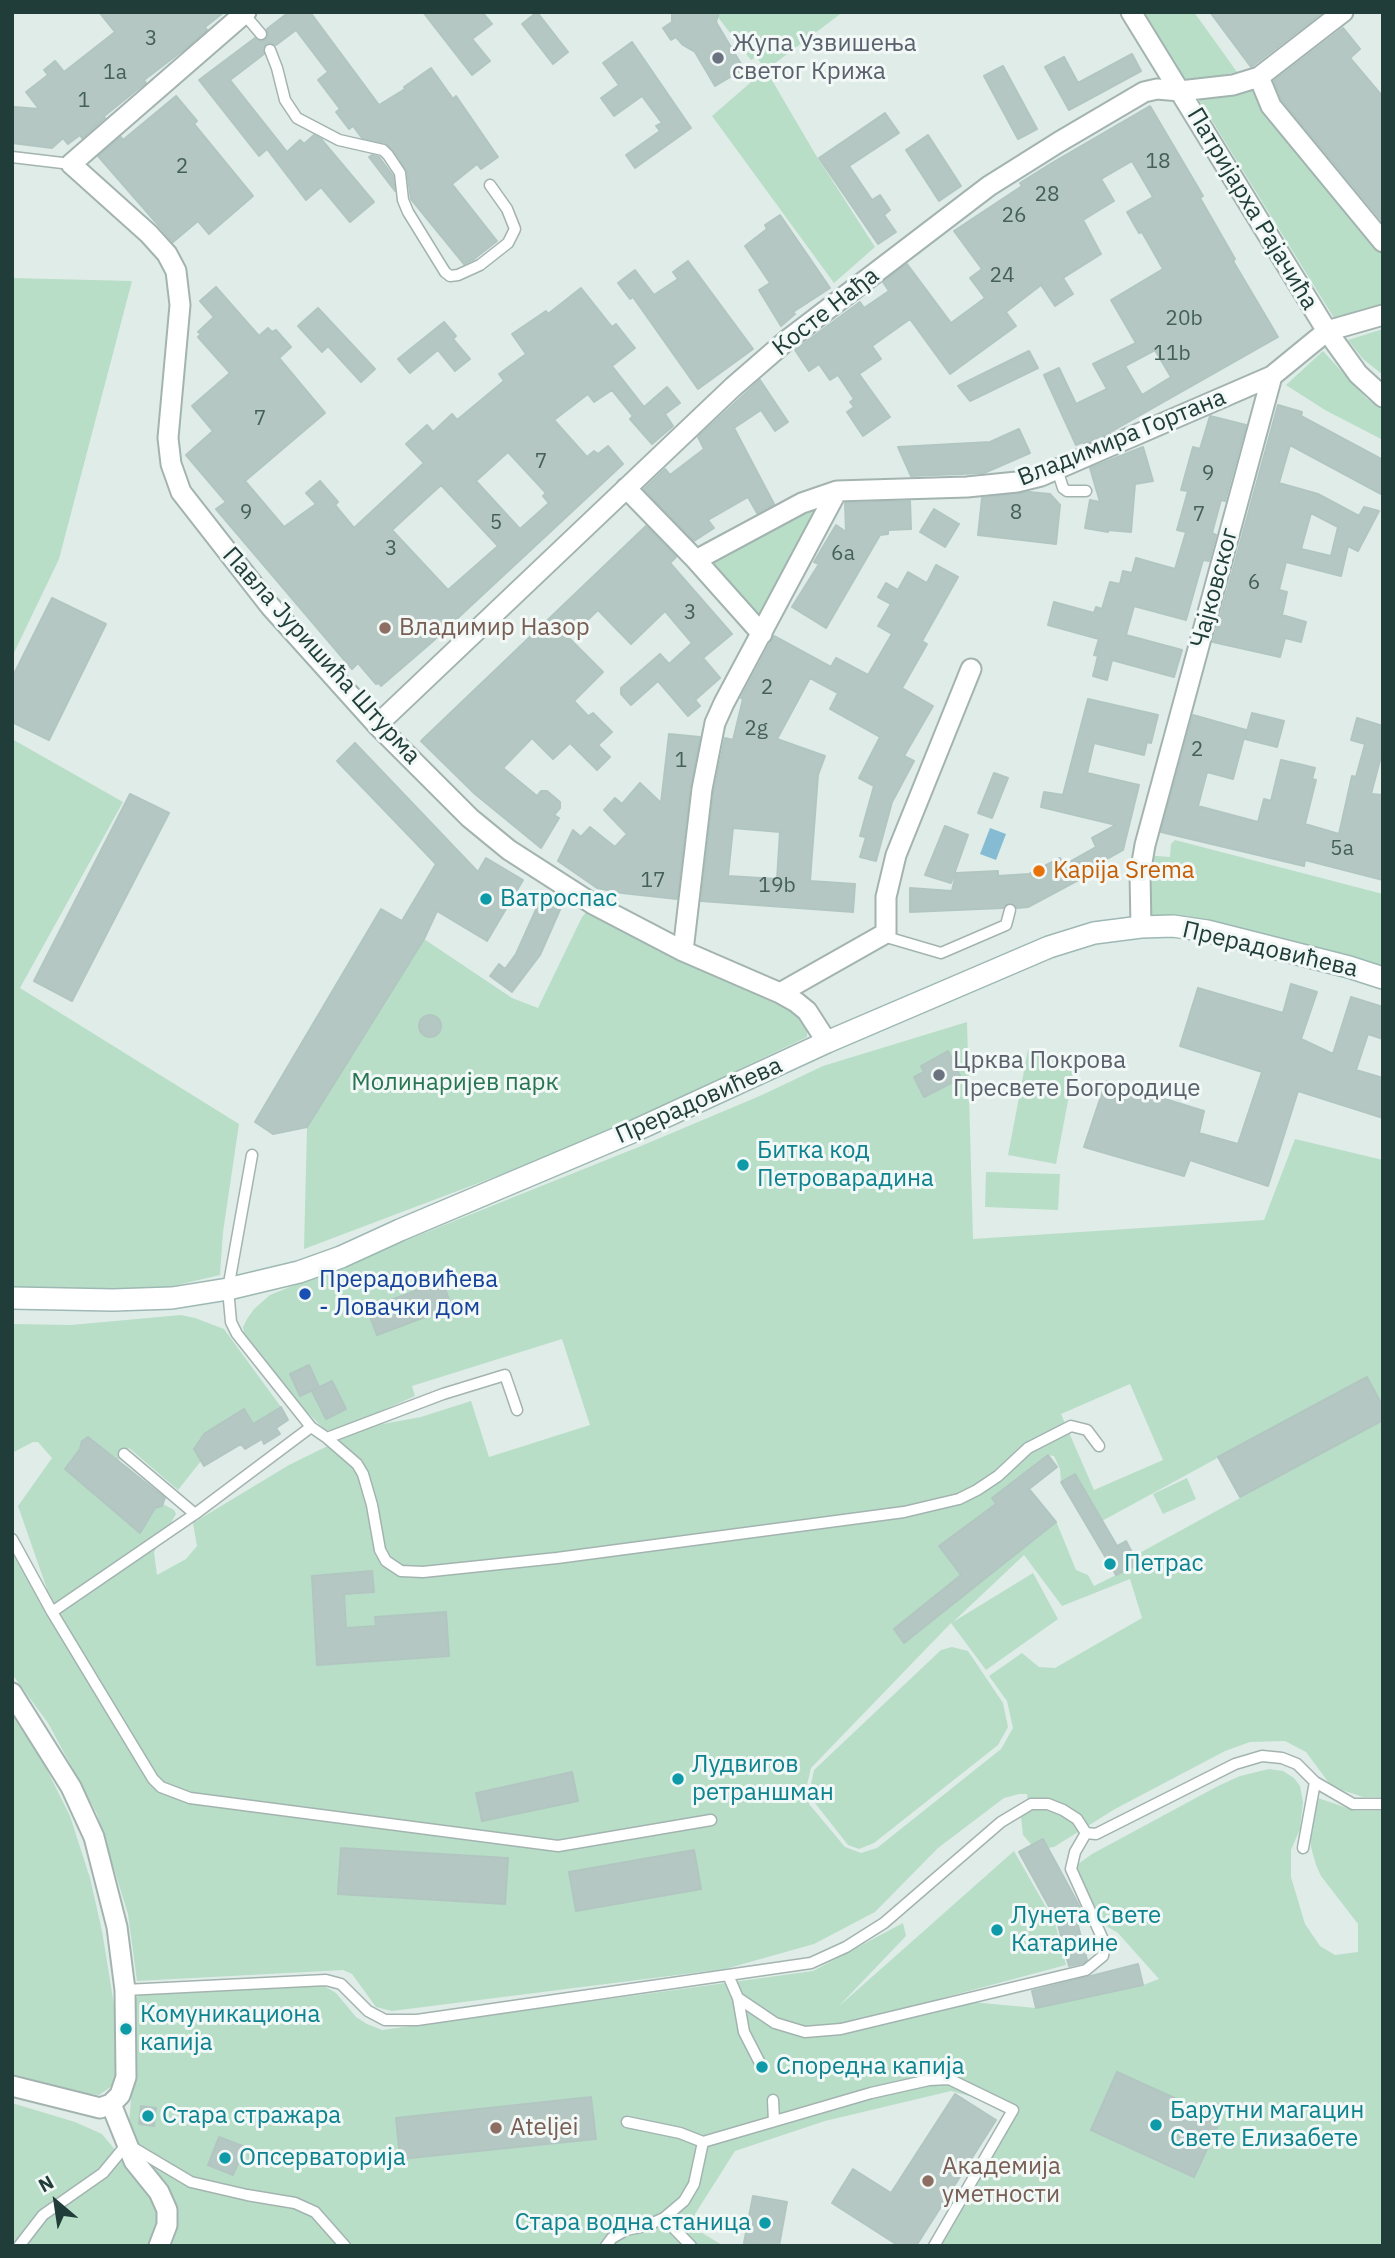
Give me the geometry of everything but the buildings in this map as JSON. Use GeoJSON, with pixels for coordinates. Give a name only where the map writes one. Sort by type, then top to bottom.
{"type":"FeatureCollection","features":[{"type":"Feature","properties":{"kind":"main road","name":"Прерадовићева"},"geometry":{"type":"LineString","coordinates":[[12,1298],[160,1298],[228,1289],[299,1272],[341,1257],[632,1132],[827,1042],[1049,947],[1094,933],[1173,926],[1207,930],[1383,978]]}},
{"type":"Feature","properties":{"kind":"street","name":"Патријарха Рајачића"},"geometry":{"type":"LineString","coordinates":[[1131,12],[1326,331],[1343,356],[1383,397]]}},
{"type":"Feature","properties":{"kind":"street","name":"Косте Нађа"},"geometry":{"type":"LineString","coordinates":[[377,725],[733,387],[786,341],[989,186],[1144,92],[1233,85],[1259,77],[1343,12]]}},
{"type":"Feature","properties":{"kind":"street"},"geometry":{"type":"LineString","coordinates":[[71,164],[245,13]]}},
{"type":"Feature","properties":{"kind":"street"},"geometry":{"type":"LineString","coordinates":[[1259,77],[1271,106],[1383,242]]}},
{"type":"Feature","properties":{"kind":"street","name":"Павла Јуришића Штурма"},"geometry":{"type":"LineString","coordinates":[[71,164],[149,234],[167,254],[176,271],[180,305],[168,438],[172,464],[181,492],[270,606],[377,725],[471,818],[509,850],[593,904],[683,951],[780,993],[807,1011],[827,1042]]}},
{"type":"Feature","properties":{"kind":"street"},"geometry":{"type":"LineString","coordinates":[[1272,376],[1326,331],[1383,315]]}},
{"type":"Feature","properties":{"kind":"street","name":"Владимира Гортана"},"geometry":{"type":"LineString","coordinates":[[696,560],[802,503],[837,491],[1017,482],[1057,469],[1272,376]]}},
{"type":"Feature","properties":{"kind":"street","name":"Чајковског"},"geometry":{"type":"LineString","coordinates":[[1141,927],[1140,874],[1145,845],[1272,376]]}},
{"type":"Feature","properties":{"kind":"street"},"geometry":{"type":"LineString","coordinates":[[626,488],[696,560],[762,634]]}},
{"type":"Feature","properties":{"kind":"street"},"geometry":{"type":"LineString","coordinates":[[683,951],[702,789],[715,723],[837,491]]}},
{"type":"Feature","properties":{"kind":"street"},"geometry":{"type":"LineString","coordinates":[[780,993],[883,936],[888,927],[886,897],[896,855],[971,669]]}},
{"type":"Feature","properties":{"kind":"street"},"geometry":{"type":"LineString","coordinates":[[12,1693],[71,1787],[94,1837],[117,1927],[125,1990],[126,2077],[120,2095],[111,2104],[100,2108],[12,2086]]}},
{"type":"Feature","properties":{"kind":"street"},"geometry":{"type":"LineString","coordinates":[[111,2104],[134,2161],[159,2192],[167,2210],[167,2225],[159,2246]]}},
{"type":"Feature","properties":{"kind":"lane"},"geometry":{"type":"LineString","coordinates":[[245,13],[261,34]]}},
{"type":"Feature","properties":{"kind":"lane"},"geometry":{"type":"LineString","coordinates":[[270,50],[285,100],[297,118],[339,140],[383,150],[388,155],[400,173],[403,200],[408,212],[450,276],[480,265],[508,243],[515,229],[508,209],[490,185]]}},
{"type":"Feature","properties":{"kind":"lane"},"geometry":{"type":"LineString","coordinates":[[12,157],[71,164]]}},
{"type":"Feature","properties":{"kind":"lane"},"geometry":{"type":"LineString","coordinates":[[1057,469],[1063,488],[1067,491],[1086,491]]}},
{"type":"Feature","properties":{"kind":"lane"},"geometry":{"type":"LineString","coordinates":[[883,936],[941,953],[1006,925],[1010,910]]}},
{"type":"Feature","properties":{"kind":"lane"},"geometry":{"type":"LineString","coordinates":[[252,1155],[228,1289],[231,1322],[237,1334],[311,1427],[358,1464],[372,1505],[380,1550],[386,1561],[401,1571],[423,1572],[556,1558],[904,1512],[959,1499],[977,1490],[998,1476],[1028,1448],[1071,1426],[1087,1430],[1098,1446]]}},
{"type":"Feature","properties":{"kind":"lane"},"geometry":{"type":"LineString","coordinates":[[327,1438],[443,1394],[505,1375],[517,1410]]}},
{"type":"Feature","properties":{"kind":"lane"},"geometry":{"type":"LineString","coordinates":[[52,1612],[195,1514],[311,1427]]}},
{"type":"Feature","properties":{"kind":"lane"},"geometry":{"type":"LineString","coordinates":[[124,1454],[195,1514]]}},
{"type":"Feature","properties":{"kind":"lane"},"geometry":{"type":"LineString","coordinates":[[12,1539],[52,1612],[153,1779],[161,1787],[190,1798],[558,1846],[711,1821]]}},
{"type":"Feature","properties":{"kind":"lane"},"geometry":{"type":"LineString","coordinates":[[1086,1833],[1096,1834],[1235,1764],[1262,1756],[1297,1763],[1315,1782],[1353,1804],[1383,1804]]}},
{"type":"Feature","properties":{"kind":"lane"},"geometry":{"type":"LineString","coordinates":[[1303,1848],[1315,1782]]}},
{"type":"Feature","properties":{"kind":"lane"},"geometry":{"type":"LineString","coordinates":[[125,1990],[326,1980],[341,1984],[368,2011],[385,2020],[417,2020],[811,1963],[846,1947],[884,1923],[1001,1822],[1031,1804],[1048,1804],[1063,1810],[1077,1819],[1086,1833]]}},
{"type":"Feature","properties":{"kind":"lane"},"geometry":{"type":"LineString","coordinates":[[738,1998],[775,2023],[805,2032],[829,2030],[1086,1970],[1103,1956],[1105,1944],[1071,1869],[1075,1852],[1086,1833]]}},
{"type":"Feature","properties":{"kind":"lane"},"geometry":{"type":"LineString","coordinates":[[728,1975],[738,1998],[744,2032],[762,2067]]}},
{"type":"Feature","properties":{"kind":"lane"},"geometry":{"type":"LineString","coordinates":[[627,2122],[680,2133],[704,2142],[871,2093],[929,2080],[949,2079],[1013,2110],[934,2246]]}},
{"type":"Feature","properties":{"kind":"lane"},"geometry":{"type":"LineString","coordinates":[[773,2100],[774,2121]]}},
{"type":"Feature","properties":{"kind":"lane"},"geometry":{"type":"LineString","coordinates":[[606,2246],[612,2238],[626,2230],[646,2226],[664,2218],[684,2201],[694,2184],[704,2142]]}},
{"type":"Feature","properties":{"kind":"lane"},"geometry":{"type":"LineString","coordinates":[[19,2246],[43,2215],[103,2172],[127,2144],[191,2182],[295,2203],[315,2212],[345,2246]]}},
{"type":"Feature","properties":{"kind":"lane"},"geometry":{"type":"LineString","coordinates":[[664,2218],[691,2246]]}},
{"type":"Feature","properties":{"kind":"green space"},"geometry":{"type":"Polygon","coordinates":[[[714,12],[843,12],[766,70],[814,152],[875,247],[834,283],[712,116],[765,70],[757,57],[751,60],[714,12]]]}},
{"type":"Feature","properties":{"kind":"green space"},"geometry":{"type":"Polygon","coordinates":[[[1139,12],[1194,12],[1237,72],[1183,83],[1139,12]]]}},
{"type":"Feature","properties":{"kind":"green space"},"geometry":{"type":"Polygon","coordinates":[[[1261,87],[1383,236],[1383,306],[1334,318],[1198,98],[1261,87]]]}},
{"type":"Feature","properties":{"kind":"green space"},"geometry":{"type":"Polygon","coordinates":[[[12,278],[132,281],[59,559],[12,657],[12,278]]]}},
{"type":"Feature","properties":{"kind":"green space"},"geometry":{"type":"Polygon","coordinates":[[[1383,329],[1383,375],[1363,359],[1348,340],[1383,329]]]}},
{"type":"Feature","properties":{"kind":"green space"},"geometry":{"type":"Polygon","coordinates":[[[1323,351],[1366,398],[1383,410],[1383,440],[1325,410],[1286,385],[1323,351]]]}},
{"type":"Feature","properties":{"kind":"green space"},"geometry":{"type":"Polygon","coordinates":[[[837,491],[762,634],[696,560],[837,491]]]}},
{"type":"Feature","properties":{"kind":"green space"},"geometry":{"type":"Polygon","coordinates":[[[12,739],[123,802],[20,988],[239,1124],[223,1232],[220,1275],[169,1287],[115,1292],[12,1289],[12,739]]]}},
{"type":"Feature","properties":{"kind":"green space"},"geometry":{"type":"Polygon","coordinates":[[[1175,840],[1383,894],[1383,978],[1141,927],[1143,855],[1170,857],[1171,844],[1175,840]]]}},
{"type":"Feature","properties":{"kind":"green space","name":"Молинаријев парк"},"geometry":{"type":"Polygon","coordinates":[[[593,904],[807,1011],[807,1037],[632,1120],[513,1170],[304,1249],[307,1127],[424,939],[512,998],[538,1008],[582,917],[593,904]]]}},
{"type":"Feature","properties":{"kind":"green space"},"geometry":{"type":"Polygon","coordinates":[[[967,1022],[973,1239],[1264,1220],[1295,1139],[1383,1160],[1383,1407],[1366,1377],[1102,1521],[1075,1474],[1061,1482],[1060,1469],[1054,1456],[1047,1455],[992,1498],[1002,1517],[1044,1528],[1056,1521],[1076,1570],[1088,1575],[1094,1586],[1138,1564],[1134,1556],[1383,1420],[1383,1797],[1363,1797],[1329,1783],[1306,1752],[1285,1741],[1250,1742],[1225,1751],[1115,1809],[1054,1847],[1036,1850],[1023,1835],[1021,1817],[1028,1802],[1027,1794],[1019,1794],[1004,1798],[938,1848],[875,1912],[814,1944],[725,1969],[392,2011],[376,2007],[352,1974],[343,1970],[137,1981],[128,1914],[97,1814],[48,1723],[12,1674],[12,1551],[44,1606],[47,1597],[47,1589],[18,1506],[52,1458],[38,1442],[12,1453],[12,1324],[71,1325],[181,1315],[195,1318],[224,1329],[281,1407],[253,1424],[244,1409],[216,1444],[207,1430],[194,1449],[201,1461],[178,1490],[129,1448],[117,1462],[92,1439],[83,1440],[65,1469],[155,1508],[163,1504],[174,1510],[176,1514],[154,1552],[157,1575],[186,1559],[197,1546],[193,1523],[289,1465],[366,1427],[421,1417],[471,1401],[489,1457],[590,1425],[562,1339],[412,1386],[415,1396],[336,1431],[324,1429],[296,1401],[245,1337],[243,1327],[247,1319],[270,1295],[641,1146],[823,1066],[967,1022]],[[1130,1384],[1061,1414],[1094,1490],[1163,1460],[1130,1384]],[[983,1513],[939,1546],[991,1524],[983,1513]],[[1024,1555],[953,1622],[1033,1573],[1058,1619],[986,1670],[951,1623],[811,1768],[807,1785],[809,1804],[845,1847],[861,1853],[877,1848],[1001,1749],[1013,1728],[1007,1701],[989,1676],[1022,1653],[1039,1667],[1055,1668],[1142,1618],[1130,1579],[1062,1606],[1024,1555]],[[571,1772],[476,1792],[482,1821],[571,1772]],[[341,1849],[338,1894],[505,1903],[508,1858],[341,1849]],[[694,1850],[569,1872],[576,1911],[700,1889],[694,1850]]]}},
{"type":"Feature","properties":{"kind":"green space"},"geometry":{"type":"Polygon","coordinates":[[[1028,1050],[1076,1059],[1056,1164],[1008,1155],[1028,1050]]]}},
{"type":"Feature","properties":{"kind":"green space"},"geometry":{"type":"Polygon","coordinates":[[[986,1172],[1060,1174],[1058,1210],[985,1207],[986,1172]]]}},
{"type":"Feature","properties":{"kind":"green space"},"geometry":{"type":"Polygon","coordinates":[[[1187,1478],[1196,1499],[1163,1514],[1153,1494],[1187,1478]]]}},
{"type":"Feature","properties":{"kind":"green space"},"geometry":{"type":"Polygon","coordinates":[[[952,1647],[968,1651],[1003,1703],[1008,1727],[998,1745],[874,1843],[859,1849],[848,1845],[815,1803],[811,1784],[814,1770],[941,1650],[952,1647]]]}},
{"type":"Feature","properties":{"kind":"green space"},"geometry":{"type":"Polygon","coordinates":[[[12,1714],[45,1766],[70,1816],[90,1878],[102,1931],[118,2029],[119,2081],[99,2095],[59,2091],[12,2079],[12,1714]]]}},
{"type":"Feature","properties":{"kind":"green space"},"geometry":{"type":"Polygon","coordinates":[[[1269,1769],[1283,1771],[1300,1786],[1303,1802],[1300,1829],[1291,1850],[1291,1877],[1305,1924],[1320,1946],[1335,1955],[1358,1952],[1358,1924],[1321,1876],[1316,1865],[1311,1847],[1315,1797],[1356,1811],[1383,1811],[1383,2246],[935,2246],[1010,2116],[973,2097],[951,2091],[825,2121],[735,2151],[695,2214],[697,2230],[724,2246],[12,2246],[12,2103],[75,2122],[102,2134],[126,2163],[134,2061],[133,2029],[136,1998],[140,1994],[324,1986],[336,1993],[356,2017],[382,2030],[813,1971],[903,1923],[906,1936],[838,2007],[1014,1851],[1055,1923],[1066,1965],[939,1999],[1036,2008],[1143,1985],[1159,1979],[1118,1933],[1086,1914],[1075,1893],[1074,1867],[1092,1854],[1218,1786],[1240,1776],[1269,1769]]]}},
{"type":"Feature","properties":{"kind":"water"},"geometry":{"type":"Polygon","coordinates":[[[990,828],[1006,834],[996,860],[980,854],[990,828]]]}},
{"type":"Feature","properties":{"kind":"place","name":"Жупа Узвишења светог Крижа"},"geometry":{"type":"Point","coordinates":[718,58]}},
{"type":"Feature","properties":{"kind":"place","name":"Владимир Назор"},"geometry":{"type":"Point","coordinates":[385,628]}},
{"type":"Feature","properties":{"kind":"place","name":"Kapija Srema"},"geometry":{"type":"Point","coordinates":[1039,871]}},
{"type":"Feature","properties":{"kind":"place","name":"Ватроспас"},"geometry":{"type":"Point","coordinates":[486,899]}},
{"type":"Feature","properties":{"kind":"place","name":"Црква Покрова Пресвете Богородице"},"geometry":{"type":"Point","coordinates":[939,1075]}},
{"type":"Feature","properties":{"kind":"place","name":"Битка код Петроварадина"},"geometry":{"type":"Point","coordinates":[743,1165]}},
{"type":"Feature","properties":{"kind":"place","name":"Прерадовићева - Ловачки дом"},"geometry":{"type":"Point","coordinates":[305,1294]}},
{"type":"Feature","properties":{"kind":"place","name":"Петрас"},"geometry":{"type":"Point","coordinates":[1110,1564]}},
{"type":"Feature","properties":{"kind":"place","name":"Лудвигов ретраншман"},"geometry":{"type":"Point","coordinates":[678,1779]}},
{"type":"Feature","properties":{"kind":"place","name":"Лунета Свете Катарине"},"geometry":{"type":"Point","coordinates":[997,1930]}},
{"type":"Feature","properties":{"kind":"place","name":"Комуникациона капија"},"geometry":{"type":"Point","coordinates":[126,2029]}},
{"type":"Feature","properties":{"kind":"place","name":"Споредна капија"},"geometry":{"type":"Point","coordinates":[762,2067]}},
{"type":"Feature","properties":{"kind":"place","name":"Стара стражара"},"geometry":{"type":"Point","coordinates":[148,2116]}},
{"type":"Feature","properties":{"kind":"place","name":"Барутни магацин Свете Елизабете"},"geometry":{"type":"Point","coordinates":[1156,2125]}},
{"type":"Feature","properties":{"kind":"place","name":"Ateljei"},"geometry":{"type":"Point","coordinates":[496,2128]}},
{"type":"Feature","properties":{"kind":"place","name":"Опсерваторија"},"geometry":{"type":"Point","coordinates":[225,2158]}},
{"type":"Feature","properties":{"kind":"place","name":"Академија уметности"},"geometry":{"type":"Point","coordinates":[928,2181]}},
{"type":"Feature","properties":{"kind":"place","name":"Стара водна станица"},"geometry":{"type":"Point","coordinates":[765,2223]}}]}
